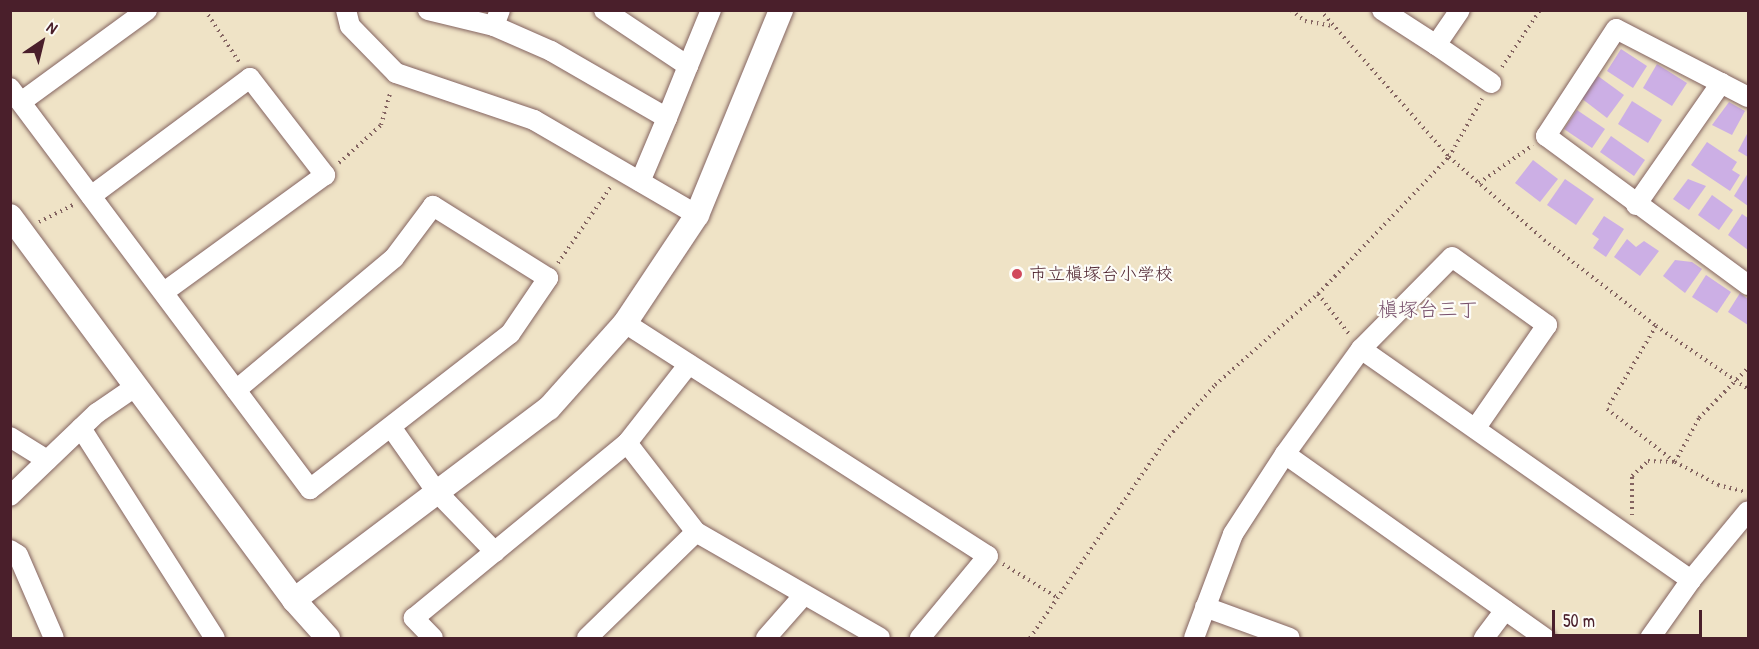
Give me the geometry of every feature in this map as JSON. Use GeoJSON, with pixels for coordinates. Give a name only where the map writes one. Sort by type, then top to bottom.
{"type":"FeatureCollection","features":[{"type":"Feature","properties":{"kind":"street"},"geometry":{"type":"LineString","coordinates":[[147,10],[16,95],[164,292],[236,390],[310,489],[510,334],[548,278],[432,206],[394,258],[236,390]]}},
{"type":"Feature","properties":{"kind":"street"},"geometry":{"type":"LineString","coordinates":[[346,10],[350,26],[396,73],[534,120],[697,215]]}},
{"type":"Feature","properties":{"kind":"street"},"geometry":{"type":"LineString","coordinates":[[428,10],[497,18],[667,118]]}},
{"type":"Feature","properties":{"kind":"street"},"geometry":{"type":"LineString","coordinates":[[604,10],[688,66]]}},
{"type":"Feature","properties":{"kind":"street"},"geometry":{"type":"LineString","coordinates":[[640,182],[711,10]]}},
{"type":"Feature","properties":{"kind":"street"},"geometry":{"type":"LineString","coordinates":[[294,600],[436,490],[549,408],[625,323],[697,215],[781,10]]}},
{"type":"Feature","properties":{"kind":"street"},"geometry":{"type":"LineString","coordinates":[[1382,10],[1491,83]]}},
{"type":"Feature","properties":{"kind":"street"},"geometry":{"type":"LineString","coordinates":[[1436,45],[1460,10]]}},
{"type":"Feature","properties":{"kind":"street"},"geometry":{"type":"LineString","coordinates":[[1748,285],[1636,205],[1546,136],[1616,29],[1749,97]]}},
{"type":"Feature","properties":{"kind":"street"},"geometry":{"type":"LineString","coordinates":[[91,196],[250,78],[325,175],[164,292]]}},
{"type":"Feature","properties":{"kind":"street"},"geometry":{"type":"LineString","coordinates":[[1636,205],[1721,83]]}},
{"type":"Feature","properties":{"kind":"street"},"geometry":{"type":"LineString","coordinates":[[16,224],[294,600],[328,639]]}},
{"type":"Feature","properties":{"kind":"street"},"geometry":{"type":"LineString","coordinates":[[1194,639],[1233,534],[1285,454],[1361,349],[1452,257],[1547,325],[1475,429]]}},
{"type":"Feature","properties":{"kind":"street"},"geometry":{"type":"LineString","coordinates":[[625,323],[988,556],[920,639]]}},
{"type":"Feature","properties":{"kind":"street"},"geometry":{"type":"LineString","coordinates":[[1361,349],[1691,580]]}},
{"type":"Feature","properties":{"kind":"street"},"geometry":{"type":"LineString","coordinates":[[433,639],[414,618],[627,443],[688,364]]}},
{"type":"Feature","properties":{"kind":"street"},"geometry":{"type":"LineString","coordinates":[[10,496],[81,428],[135,387]]}},
{"type":"Feature","properties":{"kind":"street"},"geometry":{"type":"LineString","coordinates":[[391,427],[436,490],[495,552]]}},
{"type":"Feature","properties":{"kind":"street"},"geometry":{"type":"LineString","coordinates":[[81,428],[215,639]]}},
{"type":"Feature","properties":{"kind":"street"},"geometry":{"type":"LineString","coordinates":[[10,438],[47,460]]}},
{"type":"Feature","properties":{"kind":"street"},"geometry":{"type":"LineString","coordinates":[[627,443],[696,532],[880,639]]}},
{"type":"Feature","properties":{"kind":"street"},"geometry":{"type":"LineString","coordinates":[[1285,454],[1545,639]]}},
{"type":"Feature","properties":{"kind":"street"},"geometry":{"type":"LineString","coordinates":[[1650,639],[1691,580],[1749,511]]}},
{"type":"Feature","properties":{"kind":"street"},"geometry":{"type":"LineString","coordinates":[[587,639],[696,532]]}},
{"type":"Feature","properties":{"kind":"street"},"geometry":{"type":"LineString","coordinates":[[10,550],[18,555],[54,639]]}},
{"type":"Feature","properties":{"kind":"street"},"geometry":{"type":"LineString","coordinates":[[765,639],[803,596]]}},
{"type":"Feature","properties":{"kind":"street"},"geometry":{"type":"LineString","coordinates":[[1205,607],[1290,639]]}},
{"type":"Feature","properties":{"kind":"street"},"geometry":{"type":"LineString","coordinates":[[1484,639],[1505,610]]}},
{"type":"Feature","properties":{"kind":"path"},"geometry":{"type":"LineString","coordinates":[[204,10],[250,78]]}},
{"type":"Feature","properties":{"kind":"path"},"geometry":{"type":"LineString","coordinates":[[1291,10],[1305,21],[1333,26]]}},
{"type":"Feature","properties":{"kind":"path"},"geometry":{"type":"LineString","coordinates":[[1320,10],[1449,157],[1544,240],[1656,326],[1749,389]]}},
{"type":"Feature","properties":{"kind":"path"},"geometry":{"type":"LineString","coordinates":[[325,175],[381,126],[396,73]]}},
{"type":"Feature","properties":{"kind":"path"},"geometry":{"type":"LineString","coordinates":[[1479,183],[1546,136]]}},
{"type":"Feature","properties":{"kind":"path"},"geometry":{"type":"LineString","coordinates":[[1030,639],[1165,441],[1215,385],[1318,294],[1449,157]]}},
{"type":"Feature","properties":{"kind":"path"},"geometry":{"type":"LineString","coordinates":[[548,278],[621,171]]}},
{"type":"Feature","properties":{"kind":"path"},"geometry":{"type":"LineString","coordinates":[[16,224],[91,196]]}},
{"type":"Feature","properties":{"kind":"path"},"geometry":{"type":"LineString","coordinates":[[1318,294],[1361,349]]}},
{"type":"Feature","properties":{"kind":"path"},"geometry":{"type":"LineString","coordinates":[[1656,326],[1607,410],[1675,462],[1718,485],[1749,492]]}},
{"type":"Feature","properties":{"kind":"path"},"geometry":{"type":"LineString","coordinates":[[1675,462],[1700,418],[1734,379],[1749,368]]}},
{"type":"Feature","properties":{"kind":"path"},"geometry":{"type":"LineString","coordinates":[[1633,540],[1632,476],[1648,460],[1675,462]]}},
{"type":"Feature","properties":{"kind":"path"},"geometry":{"type":"LineString","coordinates":[[988,556],[1058,598]]}},
{"type":"Feature","properties":{"kind":"building"},"geometry":{"type":"Polygon","coordinates":[[[1621,49],[1647,66],[1633,88],[1607,71],[1621,49]]]}},
{"type":"Feature","properties":{"kind":"building"},"geometry":{"type":"Polygon","coordinates":[[[1657,64],[1687,83],[1672,106],[1643,88],[1657,64]]]}},
{"type":"Feature","properties":{"kind":"building"},"geometry":{"type":"Polygon","coordinates":[[[1598,76],[1624,95],[1607,118],[1581,98],[1598,76]]]}},
{"type":"Feature","properties":{"kind":"building"},"geometry":{"type":"Polygon","coordinates":[[[1632,101],[1662,120],[1648,143],[1618,124],[1632,101]]]}},
{"type":"Feature","properties":{"kind":"building"},"geometry":{"type":"Polygon","coordinates":[[[1729,102],[1745,111],[1732,135],[1712,125],[1729,102]]]}},
{"type":"Feature","properties":{"kind":"building"},"geometry":{"type":"Polygon","coordinates":[[[1577,110],[1605,129],[1592,148],[1564,129],[1577,110]]]}},
{"type":"Feature","properties":{"kind":"building"},"geometry":{"type":"Polygon","coordinates":[[[1748,132],[1748,157],[1738,151],[1748,132]]]}},
{"type":"Feature","properties":{"kind":"building"},"geometry":{"type":"Polygon","coordinates":[[[1611,136],[1645,160],[1634,176],[1600,152],[1611,136]]]}},
{"type":"Feature","properties":{"kind":"building"},"geometry":{"type":"Polygon","coordinates":[[[1707,142],[1737,162],[1732,170],[1740,175],[1730,191],[1691,165],[1707,142]]]}},
{"type":"Feature","properties":{"kind":"building"},"geometry":{"type":"Polygon","coordinates":[[[1533,160],[1558,179],[1540,202],[1515,183],[1533,160]]]}},
{"type":"Feature","properties":{"kind":"building"},"geometry":{"type":"Polygon","coordinates":[[[1748,173],[1748,206],[1734,196],[1748,173]]]}},
{"type":"Feature","properties":{"kind":"building"},"geometry":{"type":"Polygon","coordinates":[[[1565,179],[1594,199],[1576,225],[1547,205],[1565,179]]]}},
{"type":"Feature","properties":{"kind":"building"},"geometry":{"type":"Polygon","coordinates":[[[1688,179],[1706,186],[1689,210],[1673,199],[1688,179]]]}},
{"type":"Feature","properties":{"kind":"building"},"geometry":{"type":"Polygon","coordinates":[[[1712,195],[1733,210],[1719,230],[1698,215],[1712,195]]]}},
{"type":"Feature","properties":{"kind":"building"},"geometry":{"type":"Polygon","coordinates":[[[1742,214],[1748,218],[1748,250],[1728,235],[1742,214]]]}},
{"type":"Feature","properties":{"kind":"building"},"geometry":{"type":"Polygon","coordinates":[[[1604,216],[1624,229],[1606,257],[1593,248],[1599,239],[1592,234],[1604,216]]]}},
{"type":"Feature","properties":{"kind":"building"},"geometry":{"type":"Polygon","coordinates":[[[1627,239],[1636,247],[1644,241],[1659,251],[1640,276],[1614,257],[1627,239]]]}},
{"type":"Feature","properties":{"kind":"building"},"geometry":{"type":"Polygon","coordinates":[[[1675,260],[1692,262],[1702,269],[1685,293],[1663,276],[1675,260]]]}},
{"type":"Feature","properties":{"kind":"building"},"geometry":{"type":"Polygon","coordinates":[[[1706,275],[1731,292],[1717,313],[1692,297],[1706,275]]]}},
{"type":"Feature","properties":{"kind":"building"},"geometry":{"type":"Polygon","coordinates":[[[1740,293],[1748,299],[1748,325],[1728,312],[1740,293]]]}},
{"type":"Feature","properties":{"kind":"place","name":"市立槇塚台小学校"},"geometry":{"type":"Point","coordinates":[1017,274]}},
{"type":"Feature","properties":{"kind":"district","name":"槇塚台三丁"},"geometry":{"type":"Point","coordinates":[1428,308]}}]}
